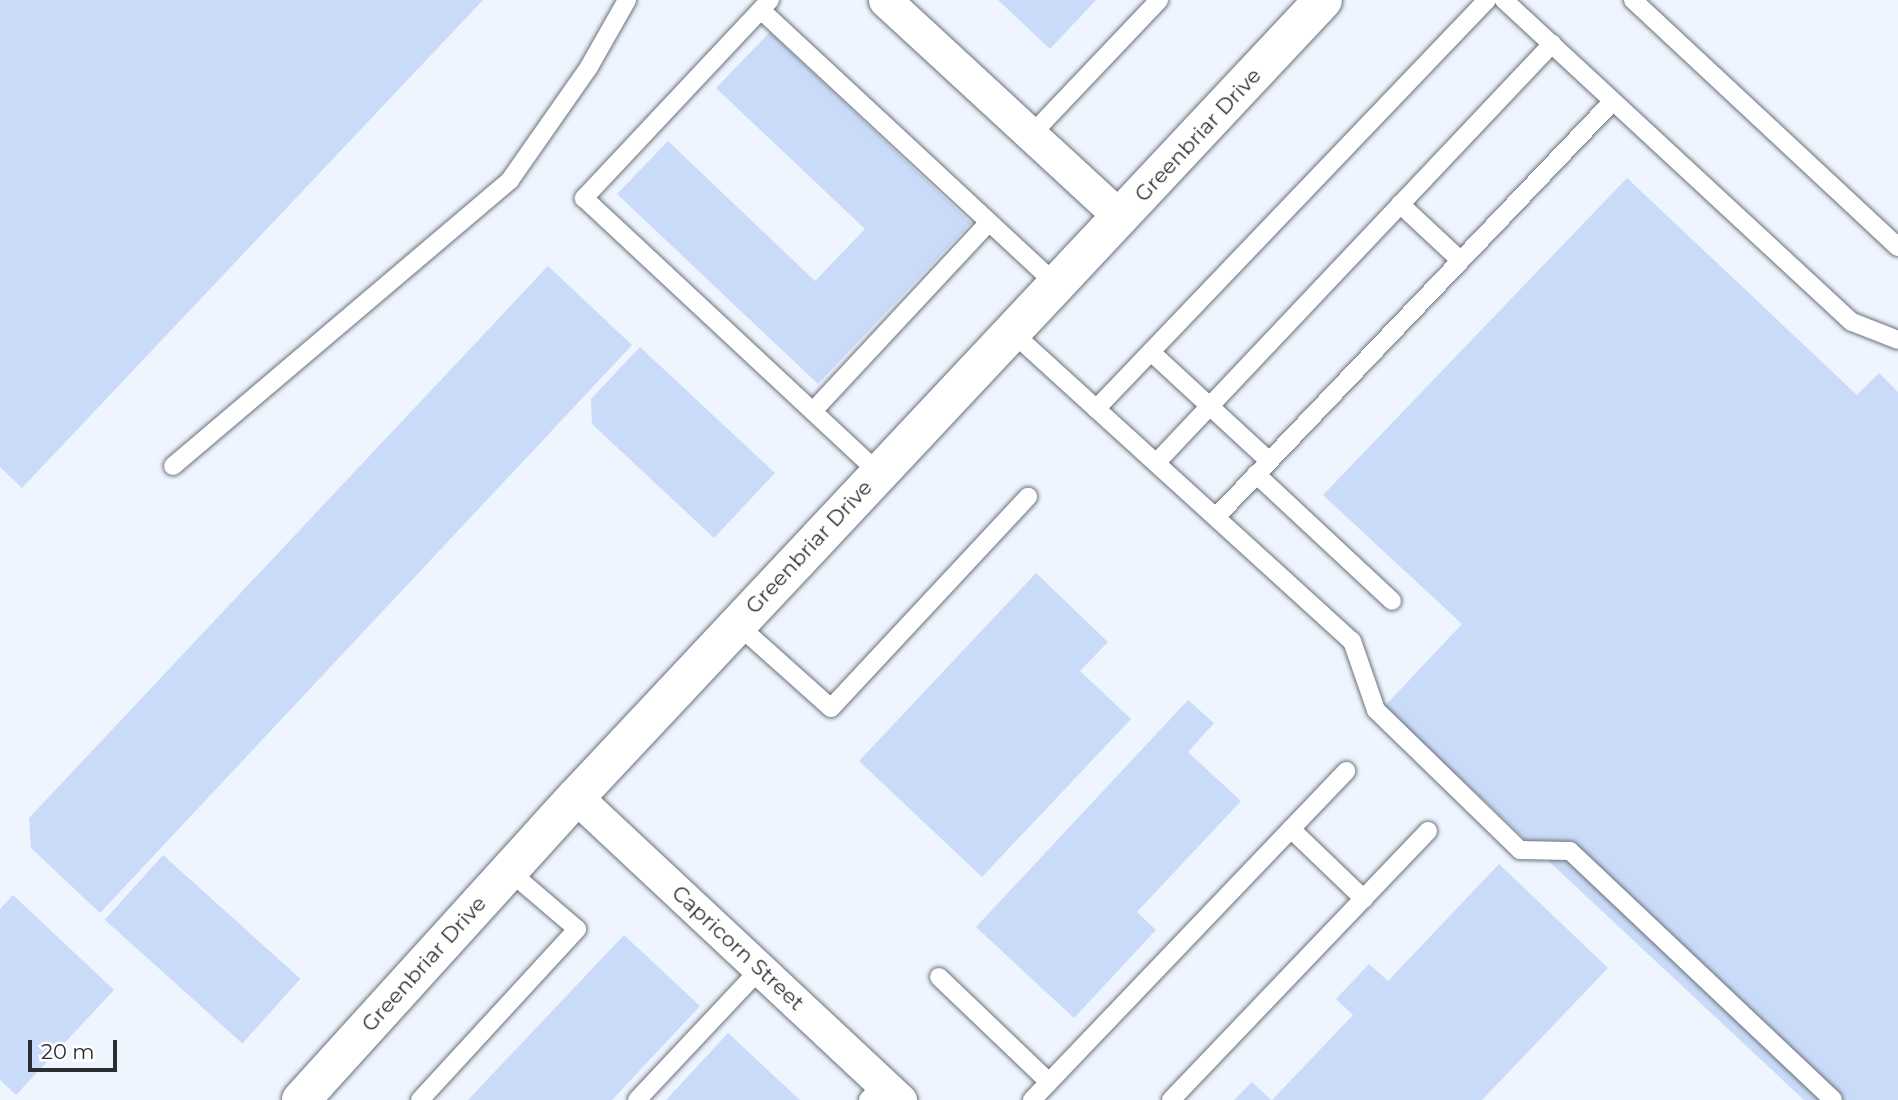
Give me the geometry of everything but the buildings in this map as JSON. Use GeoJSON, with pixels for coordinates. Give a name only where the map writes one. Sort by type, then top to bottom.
{"type":"FeatureCollection","features":[{"type":"Feature","properties":{"kind":"street"},"geometry":{"type":"LineString","coordinates":[[885,0],[1121,218]]}},
{"type":"Feature","properties":{"kind":"street","name":"Greenbriar Drive"},"geometry":{"type":"LineString","coordinates":[[300,1100],[576,797],[1323,0]]}},
{"type":"Feature","properties":{"kind":"street","name":"Capricorn Street"},"geometry":{"type":"LineString","coordinates":[[576,797],[760,969],[884,1095]]}},
{"type":"Feature","properties":{"kind":"lane"},"geometry":{"type":"LineString","coordinates":[[173,466],[510,180],[589,67],[627,0]]}},
{"type":"Feature","properties":{"kind":"lane"},"geometry":{"type":"LineString","coordinates":[[1031,135],[1159,0]]}},
{"type":"Feature","properties":{"kind":"lane"},"geometry":{"type":"LineString","coordinates":[[1096,409],[1486,0]]}},
{"type":"Feature","properties":{"kind":"lane"},"geometry":{"type":"LineString","coordinates":[[1504,0],[1852,322],[1898,340]]}},
{"type":"Feature","properties":{"kind":"lane"},"geometry":{"type":"LineString","coordinates":[[1633,0],[1898,247]]}},
{"type":"Feature","properties":{"kind":"lane"},"geometry":{"type":"LineString","coordinates":[[879,473],[584,198],[765,5],[1057,285]]}},
{"type":"Feature","properties":{"kind":"lane"},"geometry":{"type":"LineString","coordinates":[[1156,463],[1552,44]]}},
{"type":"Feature","properties":{"kind":"lane"},"geometry":{"type":"LineString","coordinates":[[1216,517],[1613,100]]}},
{"type":"Feature","properties":{"kind":"lane"},"geometry":{"type":"LineString","coordinates":[[1401,204],[1460,260]]}},
{"type":"Feature","properties":{"kind":"lane"},"geometry":{"type":"LineString","coordinates":[[813,411],[989,222]]}},
{"type":"Feature","properties":{"kind":"lane"},"geometry":{"type":"LineString","coordinates":[[1013,333],[1352,641],[1376,710],[1520,850],[1570,851],[1833,1100]]}},
{"type":"Feature","properties":{"kind":"lane"},"geometry":{"type":"LineString","coordinates":[[1151,352],[1269,461]]}},
{"type":"Feature","properties":{"kind":"lane"},"geometry":{"type":"LineString","coordinates":[[1256,474],[1392,601]]}},
{"type":"Feature","properties":{"kind":"lane"},"geometry":{"type":"LineString","coordinates":[[737,624],[831,708],[1028,497]]}},
{"type":"Feature","properties":{"kind":"lane"},"geometry":{"type":"LineString","coordinates":[[1032,1100],[1346,771]]}},
{"type":"Feature","properties":{"kind":"lane"},"geometry":{"type":"LineString","coordinates":[[1291,829],[1364,899]]}},
{"type":"Feature","properties":{"kind":"lane"},"geometry":{"type":"LineString","coordinates":[[1171,1100],[1428,831]]}},
{"type":"Feature","properties":{"kind":"lane"},"geometry":{"type":"LineString","coordinates":[[420,1100],[577,929],[509,871]]}},
{"type":"Feature","properties":{"kind":"lane"},"geometry":{"type":"LineString","coordinates":[[637,1100],[760,969]]}},
{"type":"Feature","properties":{"kind":"lane"},"geometry":{"type":"LineString","coordinates":[[939,977],[1049,1082]]}}]}
